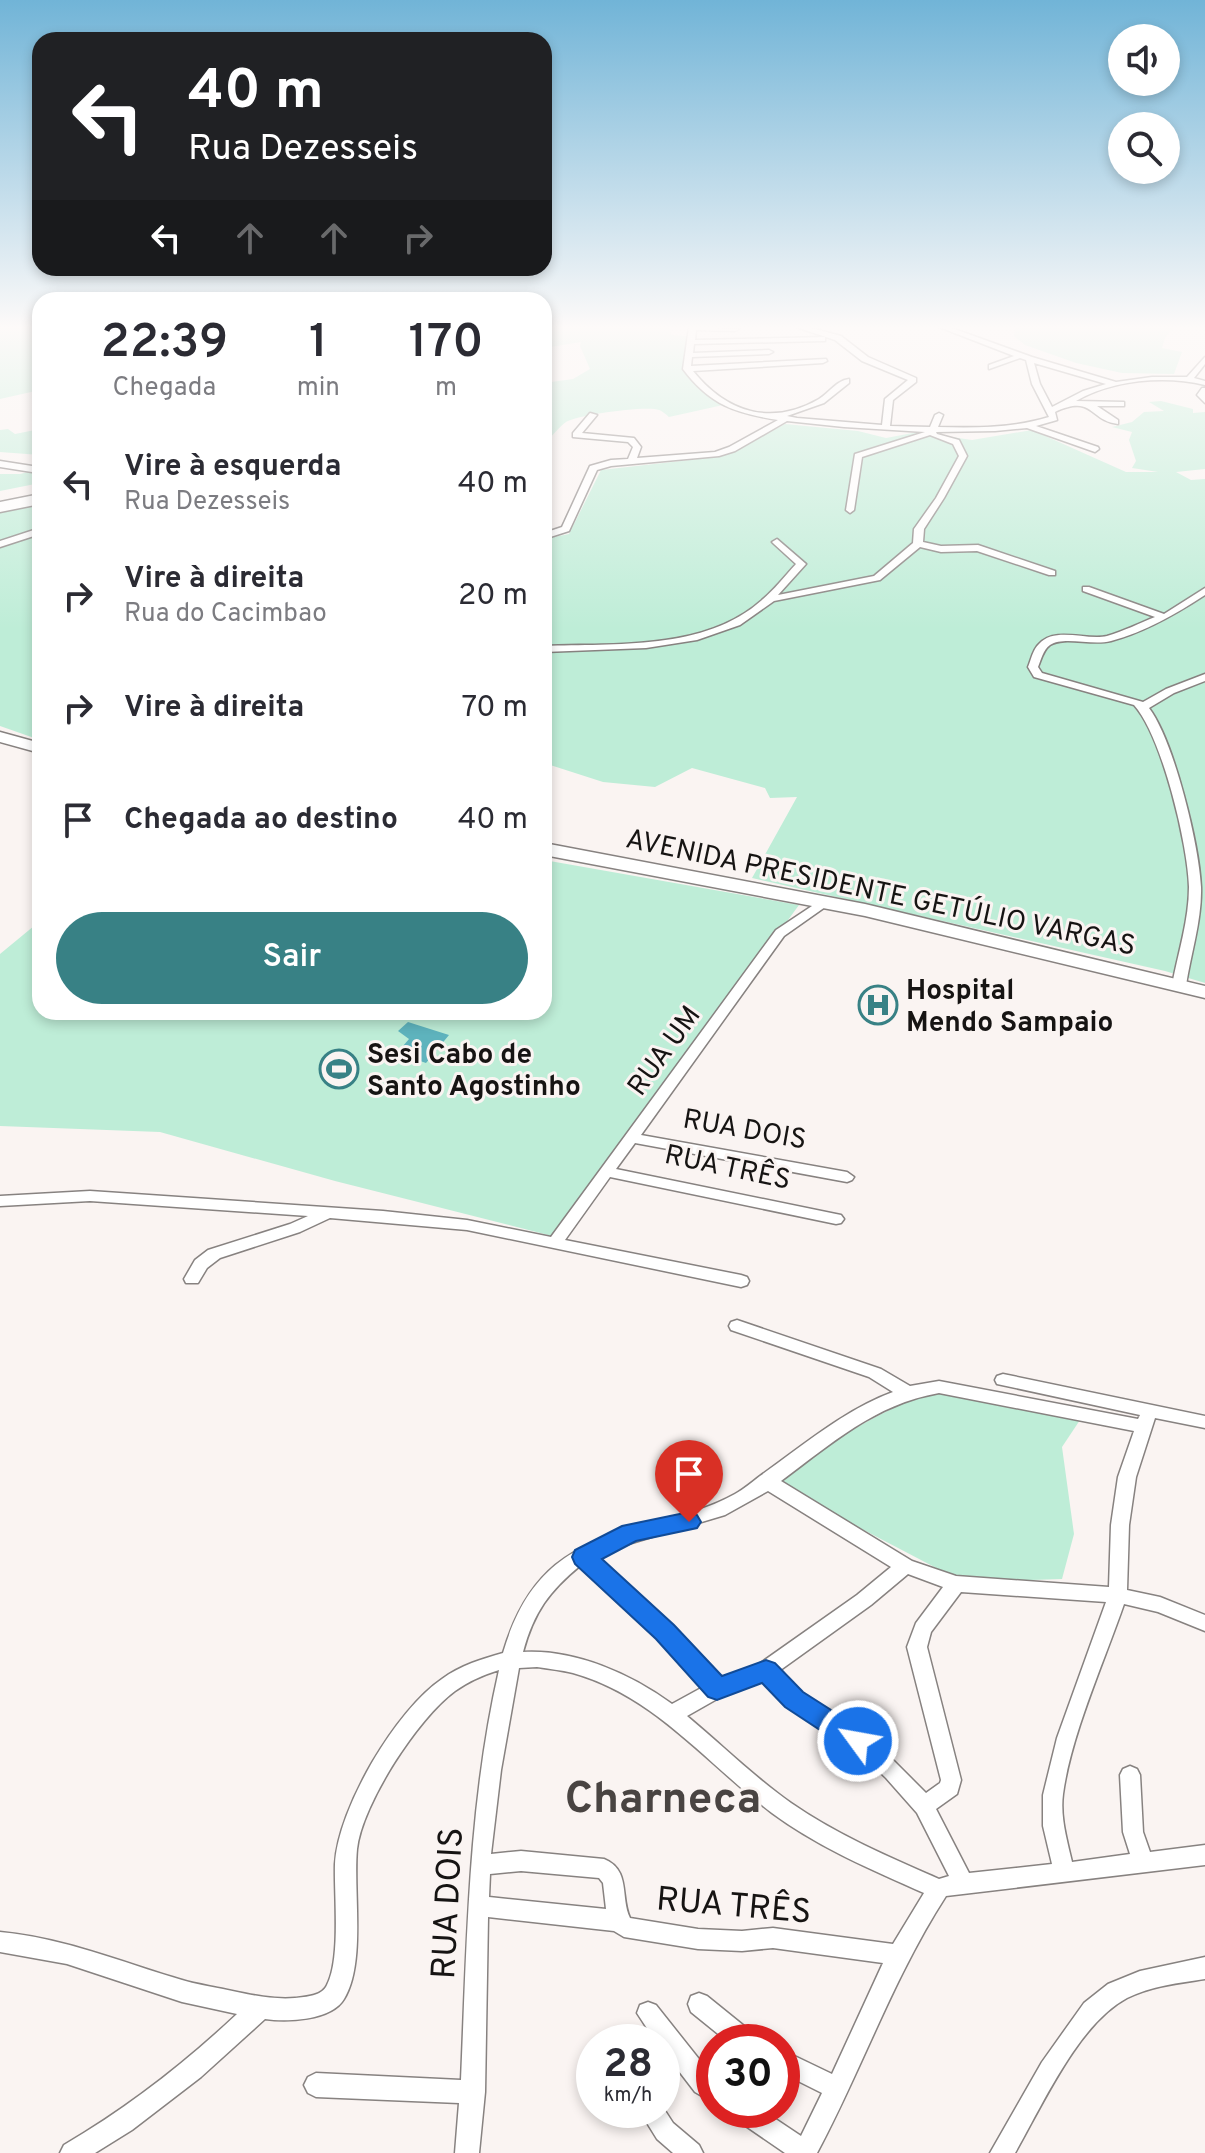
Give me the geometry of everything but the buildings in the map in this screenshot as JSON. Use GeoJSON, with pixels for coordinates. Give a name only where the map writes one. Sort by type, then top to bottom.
{"type":"FeatureCollection","features":[{"type":"Feature","properties":{"kind":"highway"},"geometry":{"type":"LineString","coordinates":[[0,500],[32,494]]}},
{"type":"Feature","properties":{"kind":"highway"},"geometry":{"type":"LineString","coordinates":[[0,507],[32,501]]}},
{"type":"Feature","properties":{"kind":"main road"},"geometry":{"type":"LineString","coordinates":[[0,737],[32,746]]}},
{"type":"Feature","properties":{"kind":"main road","name":"AVENIDA PRESIDENTE GETÚLIO VARGAS"},"geometry":{"type":"LineString","coordinates":[[552,851],[824,902],[986,937],[1205,992]]}},
{"type":"Feature","properties":{"kind":"street"},"geometry":{"type":"LineString","coordinates":[[582,427],[576,435],[631,440],[638,452],[632,461]]}},
{"type":"Feature","properties":{"kind":"street"},"geometry":{"type":"LineString","coordinates":[[552,535],[568,526],[591,470],[611,463],[716,454],[732,449],[766,427]]}},
{"type":"Feature","properties":{"kind":"street"},"geometry":{"type":"LineString","coordinates":[[880,427],[933,430],[1015,427]]}},
{"type":"Feature","properties":{"kind":"street"},"geometry":{"type":"LineString","coordinates":[[1031,427],[1095,449]]}},
{"type":"Feature","properties":{"kind":"street"},"geometry":{"type":"LineString","coordinates":[[850,510],[858,456],[933,430]]}},
{"type":"Feature","properties":{"kind":"street"},"geometry":{"type":"LineString","coordinates":[[766,601],[877,578],[918,544],[919,529],[963,456],[956,442],[934,436],[933,430]]}},
{"type":"Feature","properties":{"kind":"street"},"geometry":{"type":"LineString","coordinates":[[0,464],[32,469]]}},
{"type":"Feature","properties":{"kind":"street"},"geometry":{"type":"LineString","coordinates":[[0,544],[32,534]]}},
{"type":"Feature","properties":{"kind":"street"},"geometry":{"type":"LineString","coordinates":[[552,649],[646,645],[693,638],[736,623],[766,601],[801,564],[777,542]]}},
{"type":"Feature","properties":{"kind":"street"},"geometry":{"type":"LineString","coordinates":[[918,544],[941,549],[978,548],[1052,573]]}},
{"type":"Feature","properties":{"kind":"street"},"geometry":{"type":"LineString","coordinates":[[1086,589],[1165,617]]}},
{"type":"Feature","properties":{"kind":"street"},"geometry":{"type":"LineString","coordinates":[[1179,985],[1194,898],[1193,872],[1165,751],[1145,706],[1125,697],[1038,675],[1033,667],[1042,646],[1048,642],[1062,638],[1103,640],[1165,617],[1205,591]]}},
{"type":"Feature","properties":{"kind":"street"},"geometry":{"type":"LineString","coordinates":[[1145,706],[1170,691],[1205,677]]}},
{"type":"Feature","properties":{"kind":"street","name":"RUA UM"},"geometry":{"type":"LineString","coordinates":[[556,1241],[780,933],[824,902]]}},
{"type":"Feature","properties":{"kind":"street","name":"RUA DOIS"},"geometry":{"type":"LineString","coordinates":[[632,1138],[847,1177]]}},
{"type":"Feature","properties":{"kind":"street","name":"RUA TRÊS"},"geometry":{"type":"LineString","coordinates":[[607,1172],[836,1219]]}},
{"type":"Feature","properties":{"kind":"street"},"geometry":{"type":"LineString","coordinates":[[0,1201],[90,1196],[455,1224],[556,1241],[741,1281]]}},
{"type":"Feature","properties":{"kind":"street"},"geometry":{"type":"LineString","coordinates":[[192,1279],[201,1264],[214,1254],[295,1228],[329,1212]]}},
{"type":"Feature","properties":{"kind":"street"},"geometry":{"type":"LineString","coordinates":[[737,1326],[875,1373],[906,1392],[939,1387],[1147,1420],[1205,1422]]}},
{"type":"Feature","properties":{"kind":"street"},"geometry":{"type":"LineString","coordinates":[[1003,1380],[1147,1420]]}},
{"type":"Feature","properties":{"kind":"street","name":"RUA DOIS"},"geometry":{"type":"LineString","coordinates":[[467,2153],[473,2092],[480,1865],[490,1766],[510,1659],[524,1621],[546,1585],[561,1570],[631,1533],[689,1522],[734,1504],[823,1440],[906,1392]]}},
{"type":"Feature","properties":{"kind":"street"},"geometry":{"type":"LineString","coordinates":[[1064,1871],[1053,1826],[1053,1795],[1067,1738],[1118,1595],[1120,1525],[1127,1477],[1147,1420]]}},
{"type":"Feature","properties":{"kind":"street"},"geometry":{"type":"LineString","coordinates":[[766,1481],[905,1566],[956,1584],[1118,1595],[1160,1605],[1205,1623]]}},
{"type":"Feature","properties":{"kind":"street"},"geometry":{"type":"LineString","coordinates":[[584,1557],[665,1632],[717,1689]]}},
{"type":"Feature","properties":{"kind":"street"},"geometry":{"type":"LineString","coordinates":[[671,1715],[717,1689],[766,1670],[864,1600],[905,1566]]}},
{"type":"Feature","properties":{"kind":"street"},"geometry":{"type":"LineString","coordinates":[[924,1806],[945,1792],[951,1783],[917,1647],[923,1629],[956,1584]]}},
{"type":"Feature","properties":{"kind":"street"},"geometry":{"type":"LineString","coordinates":[[0,1942],[58,1949],[181,1991],[259,2009],[283,2012],[319,2004],[337,1993],[347,1845],[353,1825],[395,1743],[431,1699],[469,1669],[510,1659],[581,1667],[635,1690],[709,1745],[781,1807],[815,1829],[939,1889],[963,1882],[1004,1880],[1205,1855]]}},
{"type":"Feature","properties":{"kind":"street"},"geometry":{"type":"LineString","coordinates":[[766,1670],[794,1699],[871,1751],[924,1806],[963,1882]]}},
{"type":"Feature","properties":{"kind":"street"},"geometry":{"type":"LineString","coordinates":[[1130,1775],[1133,1832],[1143,1861]]}},
{"type":"Feature","properties":{"kind":"street","name":"RUA TRÊS"},"geometry":{"type":"LineString","coordinates":[[480,1865],[521,1861],[607,1870],[614,1879],[618,1921],[624,1927],[698,1939],[742,1941],[773,1938],[899,1955]]}},
{"type":"Feature","properties":{"kind":"street"},"geometry":{"type":"LineString","coordinates":[[768,2128],[804,2153],[838,2089],[899,1955],[939,1889]]}},
{"type":"Feature","properties":{"kind":"street"},"geometry":{"type":"LineString","coordinates":[[479,1906],[618,1921]]}},
{"type":"Feature","properties":{"kind":"street"},"geometry":{"type":"LineString","coordinates":[[1002,2153],[1066,2047],[1094,2008],[1106,1998],[1137,1983],[1170,1973],[1205,1968]]}},
{"type":"Feature","properties":{"kind":"street"},"geometry":{"type":"LineString","coordinates":[[699,2004],[724,2024]]}},
{"type":"Feature","properties":{"kind":"street"},"geometry":{"type":"LineString","coordinates":[[72,2153],[131,2119],[190,2074],[259,2009]]}},
{"type":"Feature","properties":{"kind":"street"},"geometry":{"type":"LineString","coordinates":[[648,2013],[696,2075]]}},
{"type":"Feature","properties":{"kind":"street"},"geometry":{"type":"LineString","coordinates":[[800,2070],[838,2089]]}},
{"type":"Feature","properties":{"kind":"street"},"geometry":{"type":"LineString","coordinates":[[316,2085],[473,2092]]}},
{"type":"Feature","properties":{"kind":"street"},"geometry":{"type":"LineString","coordinates":[[663,2128],[691,2153]]}},
{"type":"Feature","properties":{"kind":"green space"},"geometry":{"type":"Polygon","coordinates":[[[778,427],[821,427],[858,431],[886,438],[918,432],[972,440],[1032,430],[1126,472],[1158,472],[1132,468],[1136,461],[1129,440],[1132,432],[1114,427],[1205,427],[1205,469],[1176,472],[1191,480],[1205,479],[1205,983],[1165,971],[752,878],[797,797],[770,798],[765,788],[692,768],[655,787],[603,782],[552,766],[552,537],[569,534],[601,470],[716,457],[778,427]]]}},
{"type":"Feature","properties":{"kind":"green space"},"geometry":{"type":"Polygon","coordinates":[[[8,429],[15,434],[32,431],[32,454],[0,452],[0,430],[8,429]]]}},
{"type":"Feature","properties":{"kind":"green space"},"geometry":{"type":"Polygon","coordinates":[[[32,471],[32,485],[0,491],[0,474],[32,471]]]}},
{"type":"Feature","properties":{"kind":"green space"},"geometry":{"type":"Polygon","coordinates":[[[32,504],[32,737],[0,726],[0,511],[32,504]]]}},
{"type":"Feature","properties":{"kind":"green space","name":"Sesi Cabo de Santo Agostinho"},"geometry":{"type":"Polygon","coordinates":[[[552,861],[799,905],[556,1237],[335,1181],[160,1132],[0,1126],[0,954],[32,928],[32,1020],[552,1020],[552,861]]]}},
{"type":"Feature","properties":{"kind":"green space"},"geometry":{"type":"Polygon","coordinates":[[[938,1387],[1082,1417],[1062,1447],[1074,1534],[1062,1579],[963,1582],[772,1482],[852,1430],[938,1387]]]}},
{"type":"Feature","properties":{"kind":"water"},"geometry":{"type":"Polygon","coordinates":[[[408,1022],[449,1035],[426,1063],[397,1053],[409,1039],[398,1031],[408,1022]]]}},
{"type":"Feature","properties":{"kind":"place","name":"Hospital Mendo Sampaio"},"geometry":{"type":"Point","coordinates":[878,1005]}},
{"type":"Feature","properties":{"kind":"place","name":"Sesi Cabo de Santo Agostinho"},"geometry":{"type":"Point","coordinates":[339,1069]}},
{"type":"Feature","properties":{"kind":"district","name":"Charneca"},"geometry":{"type":"Point","coordinates":[663,1797]}},
{"type":"Feature","properties":{"kind":"route"},"geometry":{"type":"LineString","coordinates":[[689,1522],[631,1533],[584,1557],[665,1632],[717,1689],[766,1670],[794,1699],[858,1741]]}}]}
